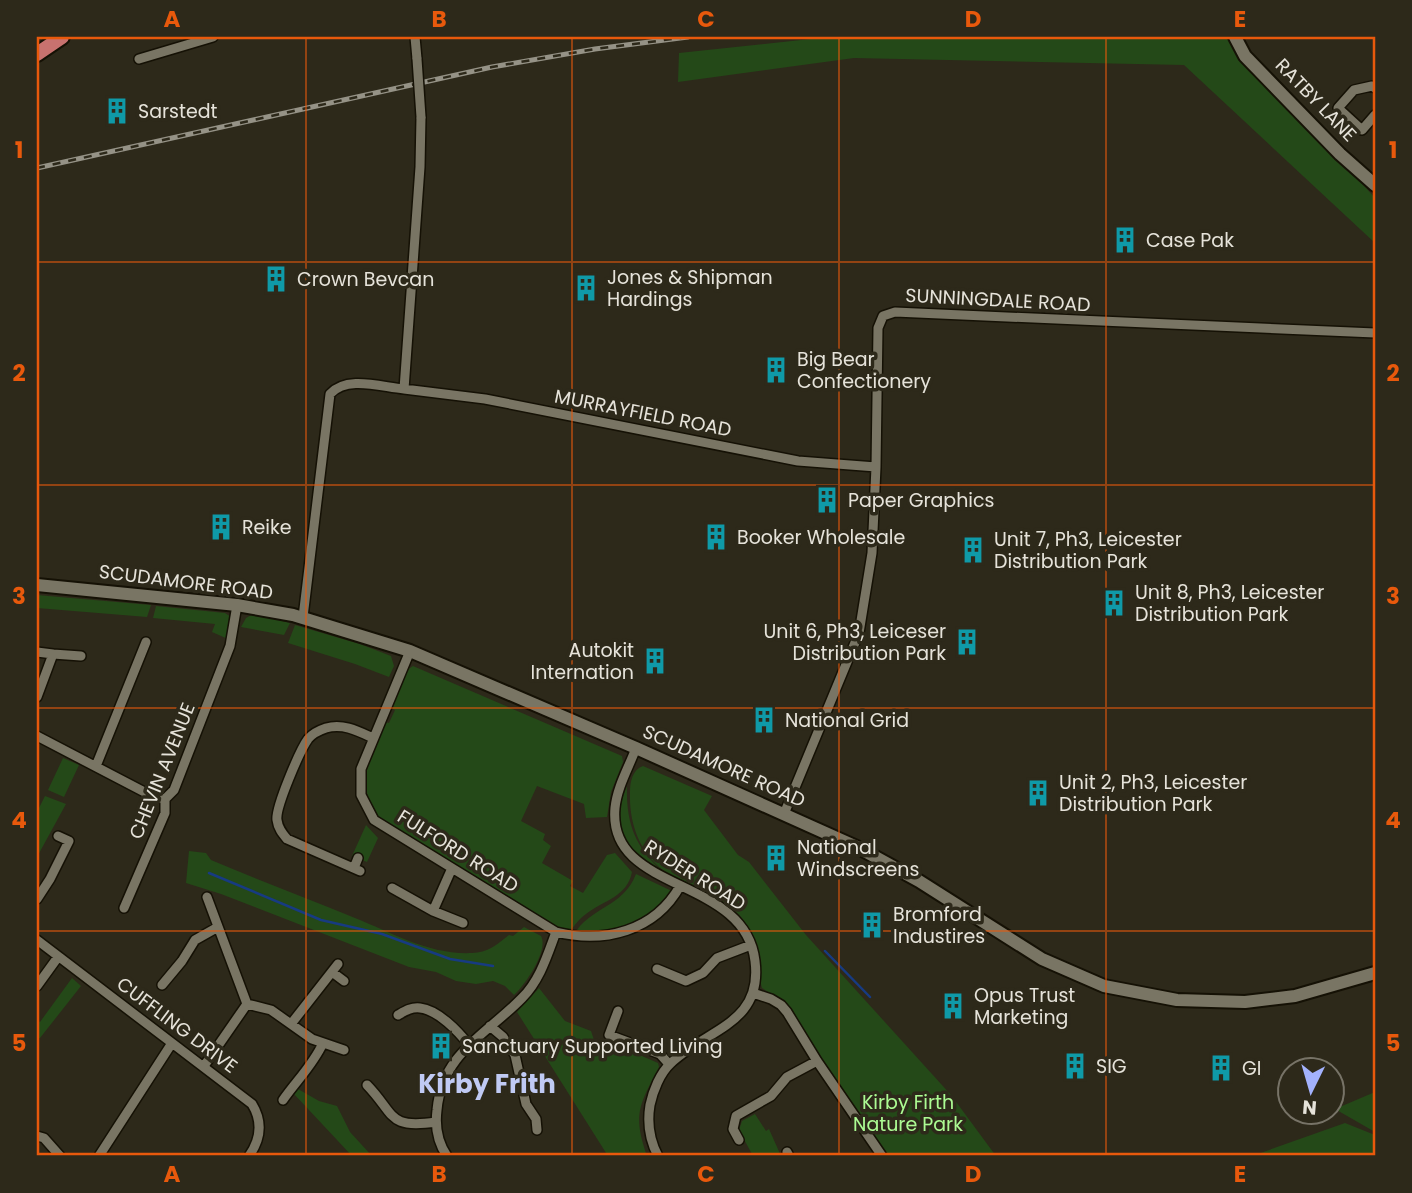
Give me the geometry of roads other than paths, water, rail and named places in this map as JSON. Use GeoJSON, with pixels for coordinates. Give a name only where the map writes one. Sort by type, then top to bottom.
{"type":"FeatureCollection","features":[{"type":"Feature","properties":{"kind":"main road"},"geometry":{"type":"LineString","coordinates":[[37,54],[62,37]]}},
{"type":"Feature","properties":{"kind":"street"},"geometry":{"type":"LineString","coordinates":[[139,58],[213,37]]}},
{"type":"Feature","properties":{"kind":"street"},"geometry":{"type":"LineString","coordinates":[[404,389],[421,167],[421,117],[415,37]]}},
{"type":"Feature","properties":{"kind":"street","name":"RATBY LANE"},"geometry":{"type":"LineString","coordinates":[[1237,41],[1245,56],[1375,186]]}},
{"type":"Feature","properties":{"kind":"street"},"geometry":{"type":"LineString","coordinates":[[1375,88],[1372,86],[1354,90],[1338,108],[1363,131],[1375,115]]}},
{"type":"Feature","properties":{"kind":"street","name":"SUNNINGDALE ROAD"},"geometry":{"type":"LineString","coordinates":[[784,814],[859,633],[872,553],[878,328],[879,321],[888,313],[1375,333]]}},
{"type":"Feature","properties":{"kind":"street","name":"MURRAYFIELD ROAD"},"geometry":{"type":"LineString","coordinates":[[303,617],[330,394],[336,387],[351,383],[485,399],[798,461],[876,467]]}},
{"type":"Feature","properties":{"kind":"street","name":"SCUDAMORE ROAD"},"geometry":{"type":"LineString","coordinates":[[37,584],[237,605],[303,617],[410,650],[859,848],[919,881],[1042,959],[1104,986],[1177,1000],[1245,1002],[1295,996],[1375,973]]}},
{"type":"Feature","properties":{"kind":"street","name":"CHEVIN AVENUE"},"geometry":{"type":"LineString","coordinates":[[124,908],[165,813],[165,799],[174,790],[230,646],[237,605]]}},
{"type":"Feature","properties":{"kind":"street"},"geometry":{"type":"LineString","coordinates":[[96,766],[146,642]]}},
{"type":"Feature","properties":{"kind":"street","name":"FULFORD ROAD"},"geometry":{"type":"LineString","coordinates":[[410,650],[361,769],[361,795],[374,820],[556,932],[591,937],[624,932],[657,914],[671,902],[680,886]]}},
{"type":"Feature","properties":{"kind":"street"},"geometry":{"type":"LineString","coordinates":[[37,652],[81,656]]}},
{"type":"Feature","properties":{"kind":"street"},"geometry":{"type":"LineString","coordinates":[[37,697],[52,654]]}},
{"type":"Feature","properties":{"kind":"street"},"geometry":{"type":"LineString","coordinates":[[358,858],[357,870],[287,839],[280,831],[278,810],[309,738],[317,732],[337,726],[348,727],[373,737]]}},
{"type":"Feature","properties":{"kind":"street"},"geometry":{"type":"LineString","coordinates":[[37,736],[154,797],[165,799]]}},
{"type":"Feature","properties":{"kind":"street","name":"RYDER ROAD"},"geometry":{"type":"LineString","coordinates":[[636,748],[615,805],[614,825],[619,840],[636,860],[732,914],[743,925],[756,968],[753,993]]}},
{"type":"Feature","properties":{"kind":"street"},"geometry":{"type":"LineString","coordinates":[[37,899],[69,841],[58,836]]}},
{"type":"Feature","properties":{"kind":"street"},"geometry":{"type":"LineString","coordinates":[[433,911],[452,868]]}},
{"type":"Feature","properties":{"kind":"street"},"geometry":{"type":"LineString","coordinates":[[392,888],[433,911],[463,923]]}},
{"type":"Feature","properties":{"kind":"street"},"geometry":{"type":"LineString","coordinates":[[207,897],[247,1004]]}},
{"type":"Feature","properties":{"kind":"street"},"geometry":{"type":"LineString","coordinates":[[162,985],[195,940],[218,927]]}},
{"type":"Feature","properties":{"kind":"street"},"geometry":{"type":"LineString","coordinates":[[447,1156],[436,1122],[437,1106],[452,1062],[522,998],[545,963],[556,932]]}},
{"type":"Feature","properties":{"kind":"street","name":"CUFFLING DRIVE"},"geometry":{"type":"LineString","coordinates":[[37,940],[252,1104],[258,1115],[258,1139],[249,1156]]}},
{"type":"Feature","properties":{"kind":"street"},"geometry":{"type":"LineString","coordinates":[[657,969],[686,981],[703,973],[718,958],[751,945]]}},
{"type":"Feature","properties":{"kind":"street"},"geometry":{"type":"LineString","coordinates":[[37,986],[58,957]]}},
{"type":"Feature","properties":{"kind":"street"},"geometry":{"type":"LineString","coordinates":[[290,1024],[335,968],[344,981]]}},
{"type":"Feature","properties":{"kind":"street"},"geometry":{"type":"LineString","coordinates":[[658,1156],[647,1122],[653,1091],[669,1064],[740,1016],[753,993],[781,1005],[882,1156]]}},
{"type":"Feature","properties":{"kind":"street"},"geometry":{"type":"LineString","coordinates":[[247,1004],[271,1010],[312,1039],[344,1050]]}},
{"type":"Feature","properties":{"kind":"street"},"geometry":{"type":"LineString","coordinates":[[204,1066],[247,1004]]}},
{"type":"Feature","properties":{"kind":"street"},"geometry":{"type":"LineString","coordinates":[[398,1015],[408,1009],[420,1008],[433,1013],[461,1034],[469,1045]]}},
{"type":"Feature","properties":{"kind":"street"},"geometry":{"type":"LineString","coordinates":[[618,1010],[609,1035],[660,1054],[669,1064]]}},
{"type":"Feature","properties":{"kind":"street"},"geometry":{"type":"LineString","coordinates":[[490,1026],[503,1037],[515,1055],[526,1104],[540,1118],[537,1130]]}},
{"type":"Feature","properties":{"kind":"street"},"geometry":{"type":"LineString","coordinates":[[99,1156],[173,1043]]}},
{"type":"Feature","properties":{"kind":"street"},"geometry":{"type":"LineString","coordinates":[[283,1100],[294,1083],[312,1066],[323,1043]]}},
{"type":"Feature","properties":{"kind":"street"},"geometry":{"type":"LineString","coordinates":[[739,1140],[733,1129],[736,1116],[771,1096],[788,1077],[817,1061]]}},
{"type":"Feature","properties":{"kind":"street"},"geometry":{"type":"LineString","coordinates":[[368,1086],[399,1122],[415,1125],[436,1122]]}},
{"type":"Feature","properties":{"kind":"street"},"geometry":{"type":"LineString","coordinates":[[37,1136],[44,1138],[60,1156]]}},
{"type":"Feature","properties":{"kind":"waterway"},"geometry":{"type":"LineString","coordinates":[[209,873],[321,920],[382,934],[450,959],[493,966]]}},
{"type":"Feature","properties":{"kind":"waterway"},"geometry":{"type":"LineString","coordinates":[[825,951],[870,997]]}},
{"type":"Feature","properties":{"kind":"railway"},"geometry":{"type":"LineString","coordinates":[[37,168],[492,67],[595,49],[688,37]]}},
{"type":"Feature","properties":{"kind":"place","name":"Sarstedt"},"geometry":{"type":"Point","coordinates":[117,111]}},
{"type":"Feature","properties":{"kind":"place","name":"Case Pak"},"geometry":{"type":"Point","coordinates":[1125,240]}},
{"type":"Feature","properties":{"kind":"place","name":"Crown Bevcan"},"geometry":{"type":"Point","coordinates":[276,279]}},
{"type":"Feature","properties":{"kind":"place","name":"Jones & Shipman Hardings"},"geometry":{"type":"Point","coordinates":[586,288]}},
{"type":"Feature","properties":{"kind":"place","name":"Big Bear Confectionery"},"geometry":{"type":"Point","coordinates":[776,370]}},
{"type":"Feature","properties":{"kind":"place","name":"Paper Graphics"},"geometry":{"type":"Point","coordinates":[827,500]}},
{"type":"Feature","properties":{"kind":"place","name":"Reike"},"geometry":{"type":"Point","coordinates":[221,527]}},
{"type":"Feature","properties":{"kind":"place","name":"Booker Wholesale"},"geometry":{"type":"Point","coordinates":[716,537]}},
{"type":"Feature","properties":{"kind":"place","name":"Unit 7, Ph3, Leicester Distribution Park"},"geometry":{"type":"Point","coordinates":[973,550]}},
{"type":"Feature","properties":{"kind":"place","name":"Unit 8, Ph3, Leicester Distribution Park"},"geometry":{"type":"Point","coordinates":[1114,603]}},
{"type":"Feature","properties":{"kind":"place","name":"Unit 6, Ph3, Leiceser Distribution Park"},"geometry":{"type":"Point","coordinates":[967,642]}},
{"type":"Feature","properties":{"kind":"place","name":"Autokit Internation"},"geometry":{"type":"Point","coordinates":[655,661]}},
{"type":"Feature","properties":{"kind":"place","name":"National Grid"},"geometry":{"type":"Point","coordinates":[764,720]}},
{"type":"Feature","properties":{"kind":"place","name":"Unit 2, Ph3, Leicester Distribution Park"},"geometry":{"type":"Point","coordinates":[1038,793]}},
{"type":"Feature","properties":{"kind":"place","name":"National Windscreens"},"geometry":{"type":"Point","coordinates":[776,858]}},
{"type":"Feature","properties":{"kind":"place","name":"Bromford Industires"},"geometry":{"type":"Point","coordinates":[872,925]}},
{"type":"Feature","properties":{"kind":"place","name":"Opus Trust Marketing"},"geometry":{"type":"Point","coordinates":[953,1006]}},
{"type":"Feature","properties":{"kind":"place","name":"Sanctuary Supported Living"},"geometry":{"type":"Point","coordinates":[441,1046]}},
{"type":"Feature","properties":{"kind":"place","name":"SIG"},"geometry":{"type":"Point","coordinates":[1075,1066]}},
{"type":"Feature","properties":{"kind":"place","name":"GI"},"geometry":{"type":"Point","coordinates":[1221,1068]}},
{"type":"Feature","properties":{"kind":"district","name":"Kirby Frith"},"geometry":{"type":"Point","coordinates":[487,1084]}},
{"type":"Feature","properties":{"kind":"park label","name":"Kirby Firth Nature Park"},"geometry":{"type":"Point","coordinates":[908,1113]}}]}
